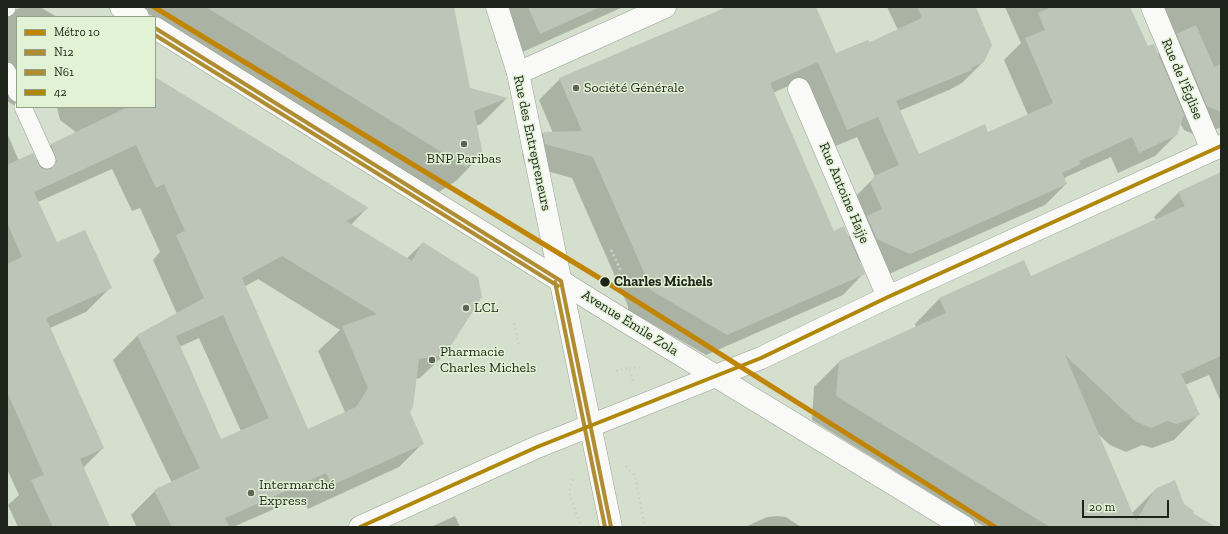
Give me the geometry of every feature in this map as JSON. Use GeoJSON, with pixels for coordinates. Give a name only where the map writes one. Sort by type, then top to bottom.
{"type":"FeatureCollection","features":[{"type":"Feature","properties":{"kind":"street"},"geometry":{"type":"LineString","coordinates":[[121,7],[136,16]]}},
{"type":"Feature","properties":{"kind":"street","name":"Rue des Entrepreneurs"},"geometry":{"type":"LineString","coordinates":[[497,7],[518,73],[611,527]]}},
{"type":"Feature","properties":{"kind":"street"},"geometry":{"type":"LineString","coordinates":[[518,73],[665,7]]}},
{"type":"Feature","properties":{"kind":"street","name":"Rue de l'Église"},"geometry":{"type":"LineString","coordinates":[[1152,7],[1217,148]]}},
{"type":"Feature","properties":{"kind":"street","name":"Avenue Émile Zola"},"geometry":{"type":"LineString","coordinates":[[156,29],[715,376],[964,527]]}},
{"type":"Feature","properties":{"kind":"street"},"geometry":{"type":"LineString","coordinates":[[7,71],[16,91]]}},
{"type":"Feature","properties":{"kind":"street","name":"Rue Antoine Hajje"},"geometry":{"type":"LineString","coordinates":[[799,89],[888,297]]}},
{"type":"Feature","properties":{"kind":"street"},"geometry":{"type":"LineString","coordinates":[[23,108],[47,160]]}},
{"type":"Feature","properties":{"kind":"street"},"geometry":{"type":"LineString","coordinates":[[360,527],[472,475],[590,424],[761,358],[888,297],[1217,148]]}},
{"type":"Feature","properties":{"kind":"path"},"geometry":{"type":"LineString","coordinates":[[611,250],[621,271]]}},
{"type":"Feature","properties":{"kind":"path"},"geometry":{"type":"LineString","coordinates":[[514,323],[519,346]]}},
{"type":"Feature","properties":{"kind":"path"},"geometry":{"type":"LineString","coordinates":[[616,371],[640,366]]}},
{"type":"Feature","properties":{"kind":"path"},"geometry":{"type":"LineString","coordinates":[[629,368],[634,386]]}},
{"type":"Feature","properties":{"kind":"building"},"geometry":{"type":"Polygon","coordinates":[[[206,7],[454,7],[470,88],[508,98],[474,111],[483,155],[466,167],[206,7]]]}},
{"type":"Feature","properties":{"kind":"building"},"geometry":{"type":"Polygon","coordinates":[[[528,7],[600,7],[540,34],[528,7]]]}},
{"type":"Feature","properties":{"kind":"building"},"geometry":{"type":"Polygon","coordinates":[[[727,7],[816,7],[836,53],[868,40],[870,42],[922,18],[917,7],[976,7],[992,45],[984,62],[971,68],[972,70],[896,101],[919,154],[985,124],[988,132],[1053,103],[1025,38],[1045,30],[1038,13],[1052,7],[1130,7],[1148,46],[1154,44],[1184,115],[1177,135],[1139,153],[1132,137],[1079,161],[1081,164],[1062,173],[1067,184],[910,254],[877,239],[867,216],[882,209],[871,184],[874,176],[899,165],[878,117],[847,130],[818,62],[770,83],[834,231],[844,226],[865,274],[727,335],[649,289],[646,277],[593,157],[545,144],[543,132],[582,131],[559,78],[727,7]]]}},
{"type":"Feature","properties":{"kind":"building"},"geometry":{"type":"Polygon","coordinates":[[[1196,25],[1214,67],[1221,64],[1221,112],[1207,106],[1177,34],[1196,25]]]}},
{"type":"Feature","properties":{"kind":"building"},"geometry":{"type":"Polygon","coordinates":[[[156,78],[369,208],[346,221],[412,261],[423,242],[478,277],[482,297],[445,355],[419,359],[413,407],[410,412],[424,444],[332,485],[326,473],[225,518],[229,527],[172,527],[154,490],[200,468],[137,335],[204,298],[176,235],[185,231],[164,184],[156,188],[136,145],[34,192],[57,242],[85,230],[112,288],[46,318],[104,448],[80,459],[110,527],[53,527],[31,480],[44,475],[7,392],[7,264],[22,257],[7,222],[7,165],[33,153],[41,168],[46,170],[51,169],[57,161],[51,144],[126,108],[156,108],[156,78]],[[282,256],[242,278],[308,429],[356,407],[368,388],[342,326],[377,314],[282,256]],[[223,315],[176,336],[221,439],[269,418],[223,315]]]}},
{"type":"Feature","properties":{"kind":"building"},"geometry":{"type":"Polygon","coordinates":[[[1221,172],[1221,356],[1181,374],[1200,415],[1177,424],[1167,421],[1151,428],[1135,421],[1065,355],[1136,521],[1155,489],[1175,480],[1184,504],[1194,511],[1193,513],[1216,527],[1050,527],[836,396],[839,361],[946,313],[939,298],[1024,260],[1031,276],[1185,206],[1178,192],[1221,172]]]}},
{"type":"Feature","properties":{"kind":"metro line","name":"10"},"geometry":{"type":"LineString","coordinates":[[154,7],[606,282],[995,527]]}},
{"type":"Feature","properties":{"kind":"transit line","name":"N12"},"geometry":{"type":"LineString","coordinates":[[156,29],[561,281]]}},
{"type":"Feature","properties":{"kind":"transit line","name":"N61"},"geometry":{"type":"LineString","coordinates":[[156,36],[558,286]]}},
{"type":"Feature","properties":{"kind":"transit line","name":"42"},"geometry":{"type":"LineString","coordinates":[[360,527],[537,447],[761,358],[888,297],[1221,146]]}},
{"type":"Feature","properties":{"kind":"transit line","name":"N12"},"geometry":{"type":"LineString","coordinates":[[561,281],[611,527]]}},
{"type":"Feature","properties":{"kind":"transit line","name":"N61"},"geometry":{"type":"LineString","coordinates":[[555,282],[605,527]]}},
{"type":"Feature","properties":{"kind":"place","name":"Société Générale"},"geometry":{"type":"Point","coordinates":[576,88]}},
{"type":"Feature","properties":{"kind":"place","name":"BNP Paribas"},"geometry":{"type":"Point","coordinates":[464,144]}},
{"type":"Feature","properties":{"kind":"place","name":"Charles Michels"},"geometry":{"type":"Point","coordinates":[605,282]}},
{"type":"Feature","properties":{"kind":"place","name":"LCL"},"geometry":{"type":"Point","coordinates":[466,308]}},
{"type":"Feature","properties":{"kind":"place","name":"Pharmacie Charles Michels"},"geometry":{"type":"Point","coordinates":[432,360]}},
{"type":"Feature","properties":{"kind":"place","name":"Intermarché Express"},"geometry":{"type":"Point","coordinates":[251,493]}}]}
